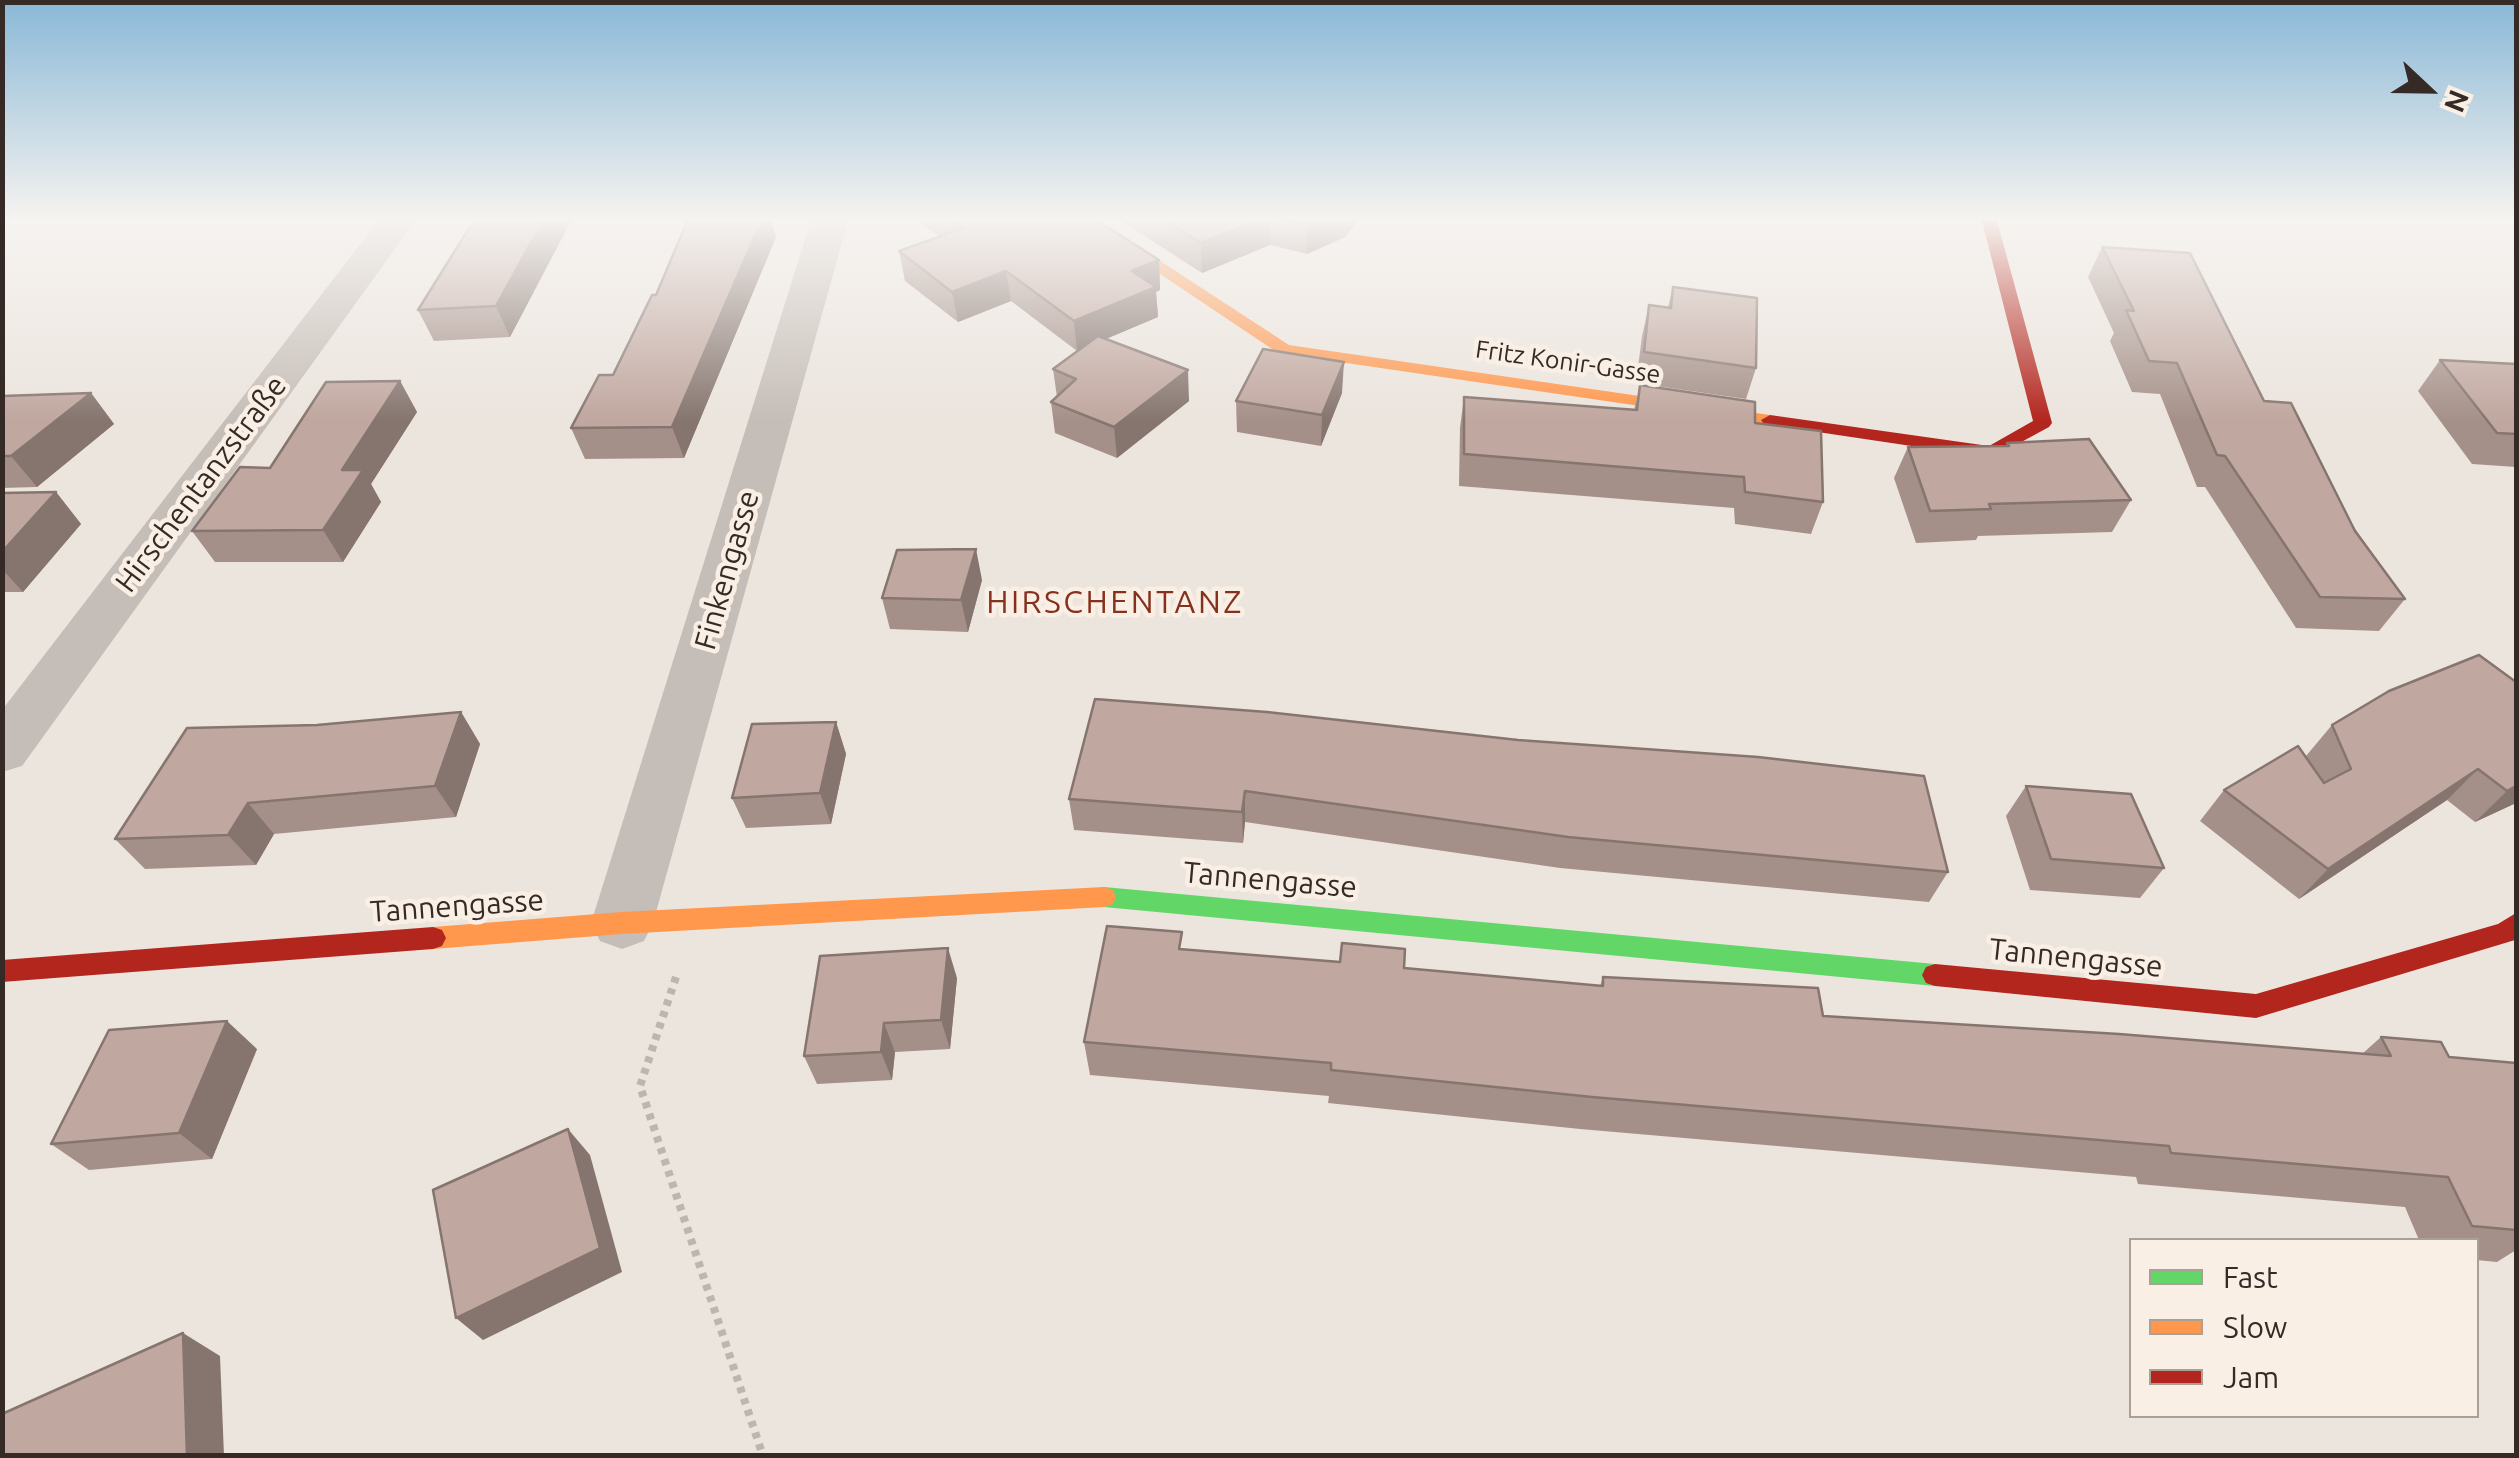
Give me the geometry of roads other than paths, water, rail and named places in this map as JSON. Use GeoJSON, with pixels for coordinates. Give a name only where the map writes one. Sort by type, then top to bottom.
{"type":"FeatureCollection","features":[{"type":"Feature","properties":{"kind":"street","name":"Hirschentanzstraße"},"geometry":{"type":"LineString","coordinates":[[2,751],[349,285]]}},
{"type":"Feature","properties":{"kind":"street","name":"Finkengasse"},"geometry":{"type":"LineString","coordinates":[[622,923],[811,285]]}},
{"type":"Feature","properties":{"kind":"street","name":"Fritz Konir-Gasse"},"geometry":{"type":"LineString","coordinates":[[1186,285],[1284,349],[1992,452],[2043,423],[2006,285]]}},
{"type":"Feature","properties":{"kind":"street","name":"Tannengasse"},"geometry":{"type":"LineString","coordinates":[[2,970],[622,923],[1116,896],[2256,1006],[2506,932],[2516,924]]}},
{"type":"Feature","properties":{"kind":"district","name":"HIRSCHENTANZ"},"geometry":{"type":"Point","coordinates":[1115,602]}}]}
